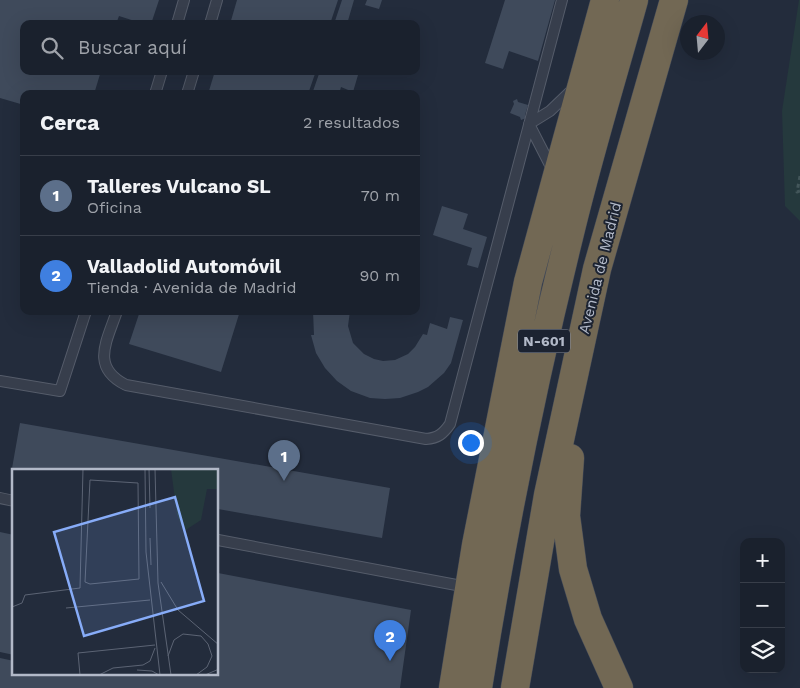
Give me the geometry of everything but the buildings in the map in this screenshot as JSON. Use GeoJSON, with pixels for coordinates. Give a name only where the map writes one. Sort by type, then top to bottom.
{"type":"FeatureCollection","features":[{"type":"Feature","properties":{"kind":"highway"},"geometry":{"type":"LineString","coordinates":[[453,688],[470,587],[528,282],[605,0]]}},
{"type":"Feature","properties":{"kind":"highway","name":"N-601"},"geometry":{"type":"LineString","coordinates":[[478,688],[508,510],[532,390],[569,234],[634,0]]}},
{"type":"Feature","properties":{"kind":"highway"},"geometry":{"type":"LineString","coordinates":[[619,688],[588,618],[573,569],[566,516],[570,454],[584,383],[672,10]]}},
{"type":"Feature","properties":{"kind":"highway","name":"Avenida de Madrid"},"geometry":{"type":"LineString","coordinates":[[515,688],[548,495],[597,269],[672,10]]}},
{"type":"Feature","properties":{"kind":"lane"},"geometry":{"type":"LineString","coordinates":[[178,20],[184,0]]}},
{"type":"Feature","properties":{"kind":"lane"},"geometry":{"type":"LineString","coordinates":[[211,20],[217,0]]}},
{"type":"Feature","properties":{"kind":"lane"},"geometry":{"type":"LineString","coordinates":[[116,315],[103,355],[104,363],[112,376],[126,385],[426,439],[436,438],[450,424],[562,0]]}},
{"type":"Feature","properties":{"kind":"lane"},"geometry":{"type":"LineString","coordinates":[[156,90],[161,75]]}},
{"type":"Feature","properties":{"kind":"lane"},"geometry":{"type":"LineString","coordinates":[[188,90],[193,75]]}},
{"type":"Feature","properties":{"kind":"lane"},"geometry":{"type":"LineString","coordinates":[[529,124],[550,111],[584,79]]}},
{"type":"Feature","properties":{"kind":"lane"},"geometry":{"type":"LineString","coordinates":[[529,124],[550,165],[554,185]]}},
{"type":"Feature","properties":{"kind":"lane"},"geometry":{"type":"LineString","coordinates":[[0,381],[60,391],[85,315]]}},
{"type":"Feature","properties":{"kind":"lane"},"geometry":{"type":"LineString","coordinates":[[219,540],[470,587]]}},
{"type":"Feature","properties":{"kind":"path"},"geometry":{"type":"LineString","coordinates":[[800,176],[797,192],[800,191]]}},
{"type":"Feature","properties":{"kind":"green space"},"geometry":{"type":"Polygon","coordinates":[[[799,0],[800,221],[785,206],[782,111],[799,0]]]}},
{"type":"Feature","properties":{"kind":"place","name":"Talleres Vulcano SL"},"geometry":{"type":"Point","coordinates":[284,481]}},
{"type":"Feature","properties":{"kind":"place","name":"Valladolid Automóvil"},"geometry":{"type":"Point","coordinates":[390,661]}}]}
